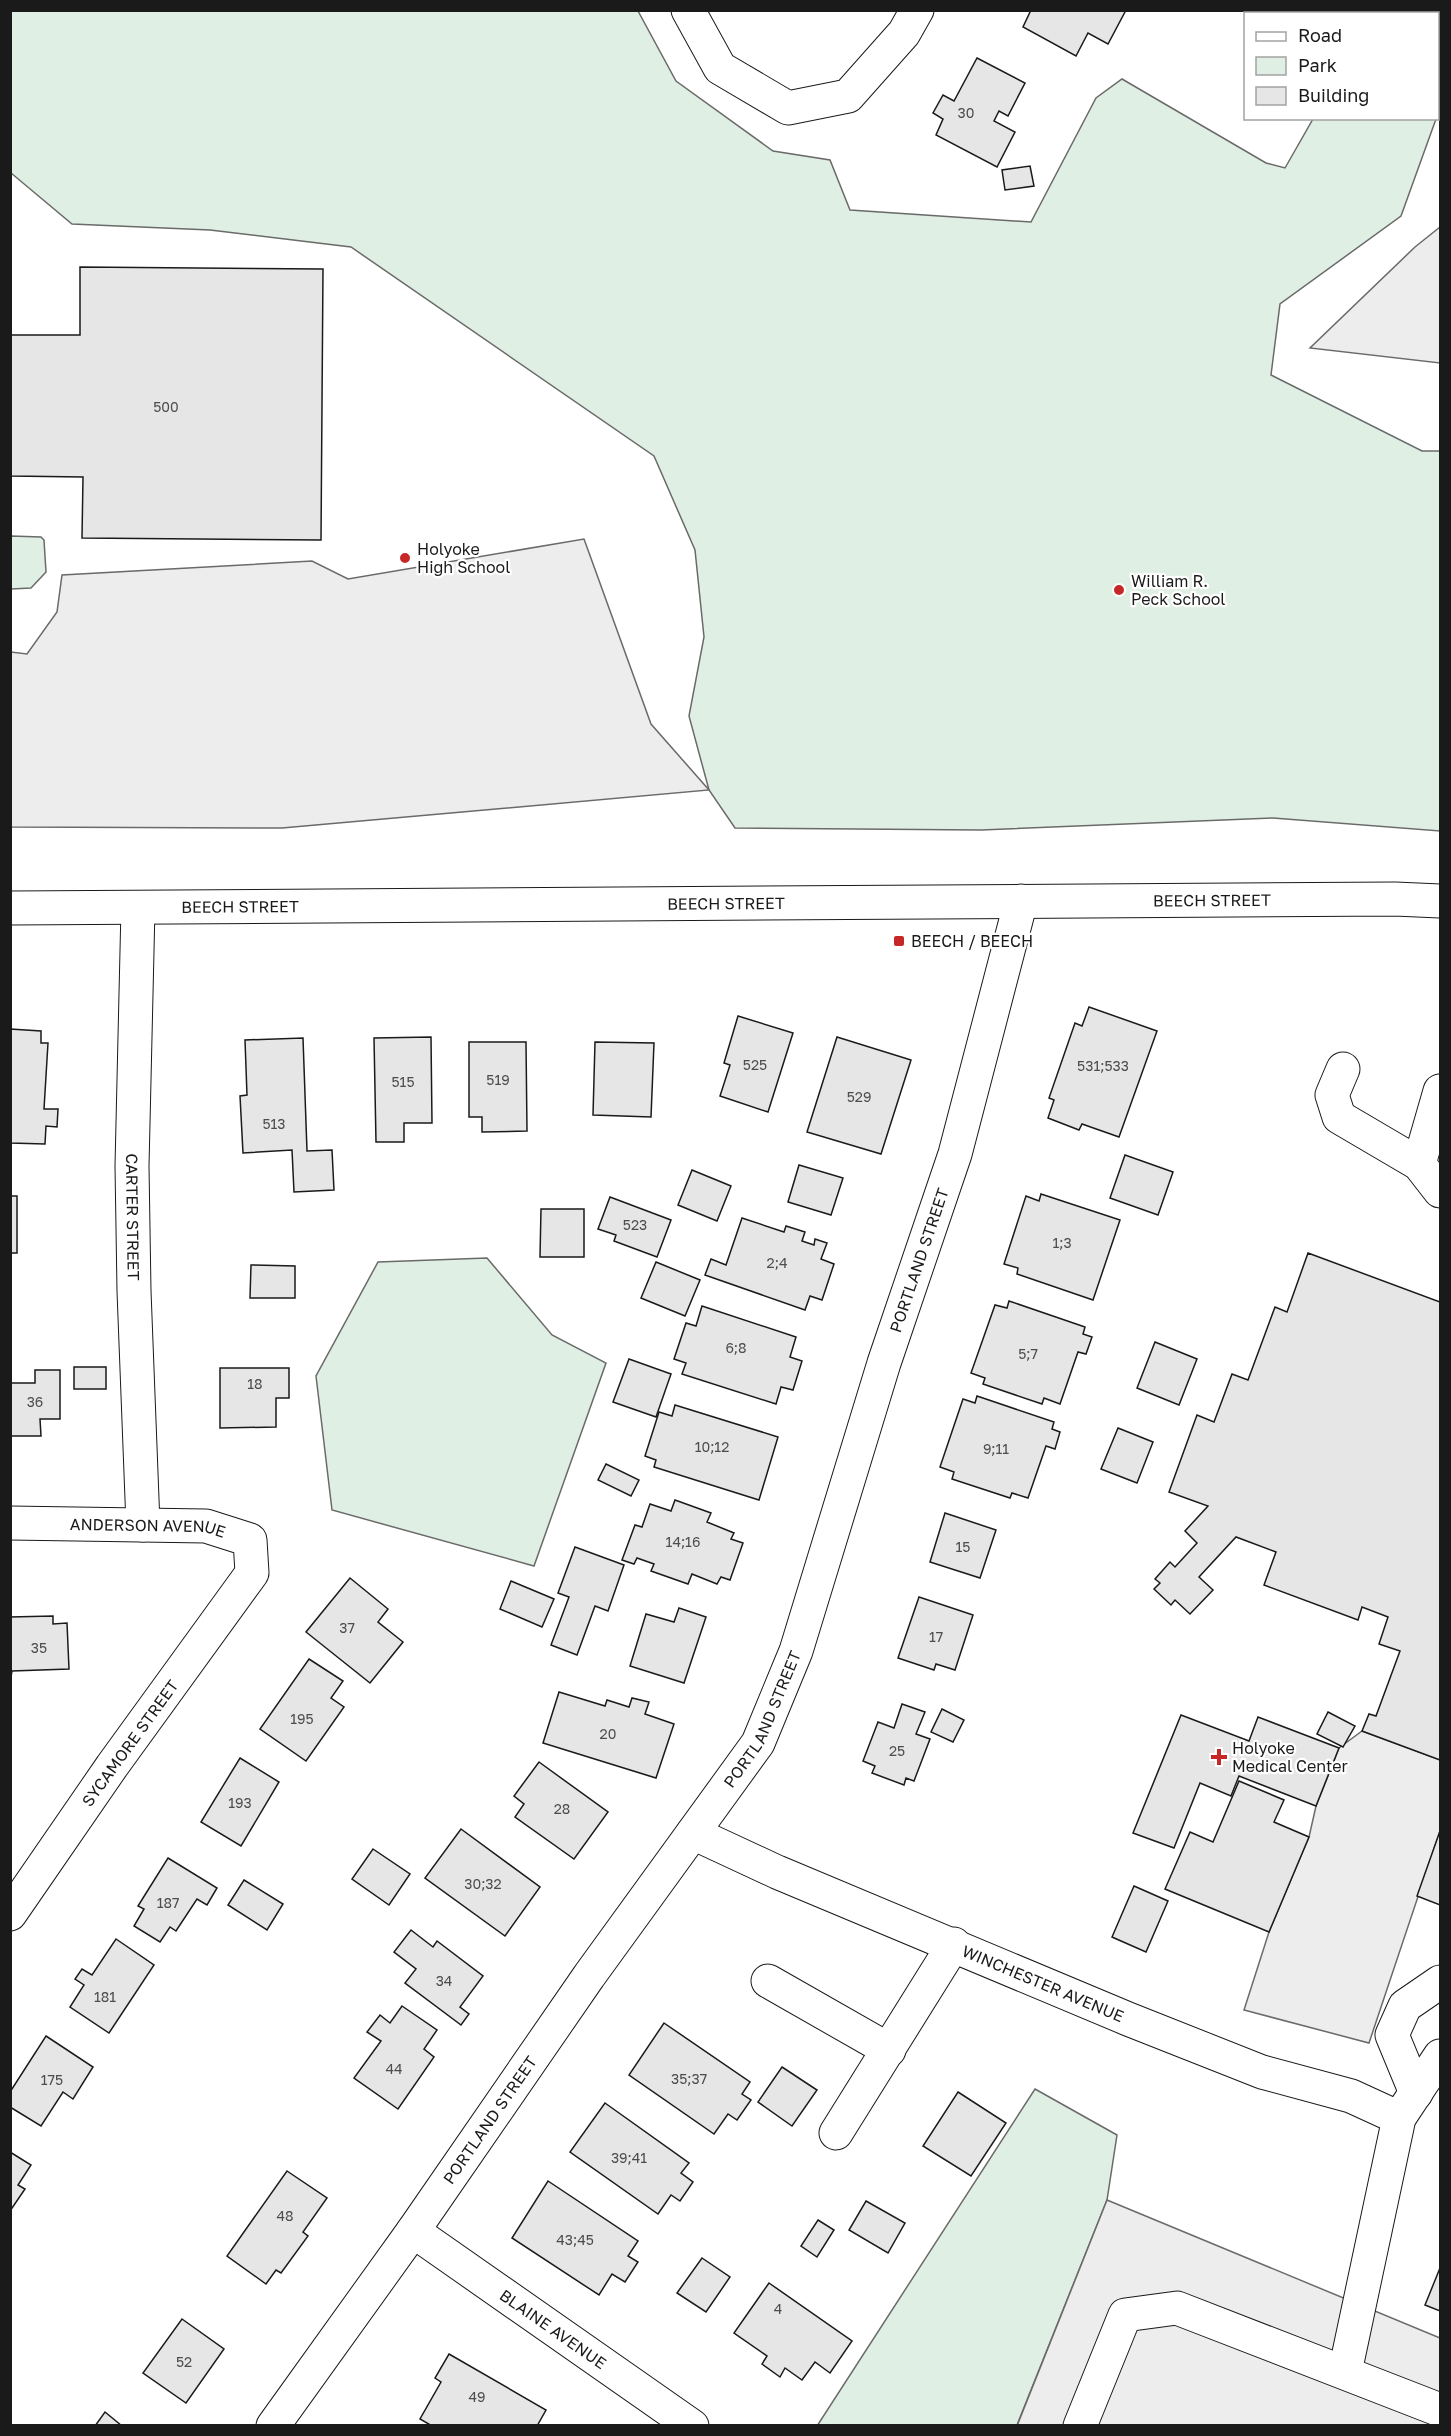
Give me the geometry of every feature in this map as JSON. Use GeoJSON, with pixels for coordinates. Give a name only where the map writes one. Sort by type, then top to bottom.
{"type":"FeatureCollection","features":[{"type":"Feature","properties":{"kind":"street"},"geometry":{"type":"LineString","coordinates":[[688,10],[720,68],[788,108],[848,96],[904,33],[917,10]]}},
{"type":"Feature","properties":{"kind":"street","name":"BEECH STREET"},"geometry":{"type":"LineString","coordinates":[[10,908],[1395,899],[1440,901]]}},
{"type":"Feature","properties":{"kind":"street","name":"PORTLAND STREET"},"geometry":{"type":"LineString","coordinates":[[273,2426],[758,1743],[796,1651],[884,1363],[955,1154],[1021,901]]}},
{"type":"Feature","properties":{"kind":"street","name":"CARTER STREET"},"geometry":{"type":"LineString","coordinates":[[138,908],[132,1166],[134,1291],[143,1525]]}},
{"type":"Feature","properties":{"kind":"street"},"geometry":{"type":"LineString","coordinates":[[1343,1069],[1332,1095],[1339,1117],[1419,1164],[1440,1191]]}},
{"type":"Feature","properties":{"kind":"street"},"geometry":{"type":"LineString","coordinates":[[1419,1164],[1440,1091]]}},
{"type":"Feature","properties":{"kind":"street","name":"ANDERSON AVENUE"},"geometry":{"type":"LineString","coordinates":[[10,1523],[206,1526],[250,1540],[252,1573]]}},
{"type":"Feature","properties":{"kind":"street","name":"SYCAMORE STREET"},"geometry":{"type":"LineString","coordinates":[[10,1914],[112,1766],[252,1573]]}},
{"type":"Feature","properties":{"kind":"street","name":"WINCHESTER AVENUE"},"geometry":{"type":"LineString","coordinates":[[693,1833],[777,1872],[954,1944],[1128,2019],[1262,2072],[1351,2096],[1407,2105]]}},
{"type":"Feature","properties":{"kind":"street"},"geometry":{"type":"LineString","coordinates":[[836,2133],[954,1944]]}},
{"type":"Feature","properties":{"kind":"street"},"geometry":{"type":"LineString","coordinates":[[768,1980],[889,2050]]}},
{"type":"Feature","properties":{"kind":"street"},"geometry":{"type":"LineString","coordinates":[[1407,2105],[1392,2035],[1405,2006],[1440,1982]]}},
{"type":"Feature","properties":{"kind":"street"},"geometry":{"type":"LineString","coordinates":[[1345,2372],[1407,2105],[1440,2056]]}},
{"type":"Feature","properties":{"kind":"street","name":"BLAINE AVENUE"},"geometry":{"type":"LineString","coordinates":[[413,2231],[692,2426]]}},
{"type":"Feature","properties":{"kind":"street"},"geometry":{"type":"LineString","coordinates":[[1080,2426],[1125,2314],[1177,2308],[1440,2410]]}},
{"type":"Feature","properties":{"kind":"green space"},"geometry":{"type":"Polygon","coordinates":[[[10,11],[638,11],[676,81],[773,151],[830,160],[850,210],[1031,222],[1096,98],[1122,79],[1266,163],[1285,168],[1312,120],[1436,120],[1401,216],[1280,304],[1271,375],[1422,451],[1440,451],[1440,831],[1273,818],[981,830],[735,828],[709,790],[689,716],[704,637],[695,550],[654,456],[351,247],[210,230],[72,224],[11,173],[10,11]]]}},
{"type":"Feature","properties":{"kind":"green space"},"geometry":{"type":"Polygon","coordinates":[[[1440,11],[1439,109],[1439,12],[1374,12],[1440,11]]]}},
{"type":"Feature","properties":{"kind":"green space"},"geometry":{"type":"Polygon","coordinates":[[[11,536],[41,537],[44,540],[46,572],[31,588],[11,589],[11,536]]]}},
{"type":"Feature","properties":{"kind":"green space"},"geometry":{"type":"Polygon","coordinates":[[[487,1258],[552,1335],[606,1363],[534,1566],[332,1510],[316,1376],[378,1262],[487,1258]]]}},
{"type":"Feature","properties":{"kind":"green space"},"geometry":{"type":"Polygon","coordinates":[[[1035,2089],[1117,2135],[1107,2200],[1017,2425],[817,2426],[1035,2089]]]}},
{"type":"Feature","properties":{"kind":"shaded area"},"geometry":{"type":"Polygon","coordinates":[[[1440,227],[1440,363],[1310,348],[1415,247],[1440,227]]]}},
{"type":"Feature","properties":{"kind":"shaded area"},"geometry":{"type":"Polygon","coordinates":[[[584,539],[651,724],[709,790],[282,828],[11,827],[11,652],[27,654],[57,612],[62,575],[312,561],[348,579],[584,539]]]}},
{"type":"Feature","properties":{"kind":"shaded area"},"geometry":{"type":"Polygon","coordinates":[[[1362,1731],[1440,1760],[1440,1831],[1369,2043],[1244,2010],[1269,1932],[1309,1837],[1316,1806],[1339,1748],[1362,1731]]]}},
{"type":"Feature","properties":{"kind":"shaded area"},"geometry":{"type":"Polygon","coordinates":[[[1107,2200],[1440,2338],[1440,2425],[1017,2426],[1107,2200]]]}},
{"type":"Feature","properties":{"kind":"building"},"geometry":{"type":"Polygon","coordinates":[[[1031,10],[1126,10],[1108,44],[1088,33],[1076,56],[1023,27],[1031,10]]]}},
{"type":"Feature","properties":{"kind":"building"},"geometry":{"type":"Polygon","coordinates":[[[977,58],[1025,83],[1008,116],[999,111],[994,121],[1015,132],[997,167],[936,135],[943,119],[933,113],[943,95],[954,101],[977,58]]]}},
{"type":"Feature","properties":{"kind":"building"},"geometry":{"type":"Polygon","coordinates":[[[1030,166],[1034,186],[1005,190],[1002,170],[1030,166]]]}},
{"type":"Feature","properties":{"kind":"building"},"geometry":{"type":"Polygon","coordinates":[[[80,267],[323,269],[321,540],[82,538],[83,477],[10,476],[10,335],[80,335],[80,267]]]}},
{"type":"Feature","properties":{"kind":"building"},"geometry":{"type":"Polygon","coordinates":[[[1089,1007],[1157,1031],[1119,1137],[1082,1124],[1079,1130],[1048,1118],[1054,1100],[1049,1098],[1075,1023],[1082,1026],[1089,1007]]]}},
{"type":"Feature","properties":{"kind":"building"},"geometry":{"type":"Polygon","coordinates":[[[738,1016],[793,1033],[768,1112],[720,1096],[730,1065],[724,1063],[738,1016]]]}},
{"type":"Feature","properties":{"kind":"building"},"geometry":{"type":"Polygon","coordinates":[[[10,1029],[41,1031],[41,1043],[48,1043],[44,1109],[58,1109],[57,1127],[46,1126],[45,1144],[10,1143],[10,1029]]]}},
{"type":"Feature","properties":{"kind":"building"},"geometry":{"type":"Polygon","coordinates":[[[431,1037],[432,1123],[404,1123],[404,1142],[376,1142],[374,1038],[431,1037]]]}},
{"type":"Feature","properties":{"kind":"building"},"geometry":{"type":"Polygon","coordinates":[[[837,1037],[911,1060],[881,1154],[807,1132],[837,1037]]]}},
{"type":"Feature","properties":{"kind":"building"},"geometry":{"type":"Polygon","coordinates":[[[303,1038],[307,1151],[332,1150],[334,1190],[294,1192],[292,1150],[243,1153],[240,1096],[247,1095],[245,1040],[303,1038]]]}},
{"type":"Feature","properties":{"kind":"building"},"geometry":{"type":"Polygon","coordinates":[[[469,1042],[526,1042],[527,1131],[482,1132],[482,1117],[469,1117],[469,1042]]]}},
{"type":"Feature","properties":{"kind":"building"},"geometry":{"type":"Polygon","coordinates":[[[595,1042],[654,1043],[651,1117],[593,1115],[595,1042]]]}},
{"type":"Feature","properties":{"kind":"building"},"geometry":{"type":"Polygon","coordinates":[[[1125,1155],[1173,1172],[1158,1215],[1110,1198],[1125,1155]]]}},
{"type":"Feature","properties":{"kind":"building"},"geometry":{"type":"Polygon","coordinates":[[[799,1165],[843,1178],[831,1215],[788,1202],[799,1165]]]}},
{"type":"Feature","properties":{"kind":"building"},"geometry":{"type":"Polygon","coordinates":[[[692,1170],[731,1186],[717,1221],[678,1205],[692,1170]]]}},
{"type":"Feature","properties":{"kind":"building"},"geometry":{"type":"Polygon","coordinates":[[[1041,1194],[1120,1220],[1093,1300],[1017,1274],[1018,1268],[1004,1264],[1026,1196],[1039,1201],[1041,1194]]]}},
{"type":"Feature","properties":{"kind":"building"},"geometry":{"type":"Polygon","coordinates":[[[10,1196],[17,1196],[17,1253],[10,1253],[10,1196]]]}},
{"type":"Feature","properties":{"kind":"building"},"geometry":{"type":"Polygon","coordinates":[[[610,1197],[671,1220],[657,1257],[614,1241],[616,1235],[598,1229],[610,1197]]]}},
{"type":"Feature","properties":{"kind":"building"},"geometry":{"type":"Polygon","coordinates":[[[541,1209],[584,1209],[584,1257],[540,1257],[541,1209]]]}},
{"type":"Feature","properties":{"kind":"building"},"geometry":{"type":"Polygon","coordinates":[[[742,1218],[784,1232],[786,1226],[805,1232],[802,1241],[814,1245],[815,1239],[827,1243],[821,1259],[834,1264],[822,1300],[810,1296],[805,1310],[705,1275],[711,1259],[726,1265],[742,1218]]]}},
{"type":"Feature","properties":{"kind":"building"},"geometry":{"type":"Polygon","coordinates":[[[1308,1253],[1440,1302],[1440,1760],[1362,1731],[1369,1714],[1376,1716],[1400,1651],[1379,1644],[1388,1617],[1362,1607],[1358,1620],[1264,1585],[1276,1552],[1236,1537],[1199,1577],[1213,1590],[1190,1614],[1175,1600],[1171,1605],[1154,1589],[1160,1583],[1155,1579],[1170,1562],[1175,1567],[1197,1543],[1185,1531],[1208,1506],[1169,1492],[1197,1415],[1214,1422],[1232,1374],[1248,1380],[1275,1307],[1287,1312],[1308,1253]]]}},
{"type":"Feature","properties":{"kind":"building"},"geometry":{"type":"Polygon","coordinates":[[[656,1262],[700,1280],[685,1316],[641,1298],[656,1262]]]}},
{"type":"Feature","properties":{"kind":"building"},"geometry":{"type":"Polygon","coordinates":[[[251,1265],[295,1266],[295,1298],[250,1298],[251,1265]]]}},
{"type":"Feature","properties":{"kind":"building"},"geometry":{"type":"Polygon","coordinates":[[[1009,1301],[1085,1327],[1083,1334],[1092,1337],[1086,1354],[1078,1352],[1060,1404],[1044,1398],[1042,1404],[983,1384],[985,1378],[971,1373],[995,1305],[1007,1308],[1009,1301]]]}},
{"type":"Feature","properties":{"kind":"building"},"geometry":{"type":"Polygon","coordinates":[[[702,1306],[796,1337],[790,1357],[802,1361],[793,1390],[781,1387],[776,1404],[682,1374],[686,1363],[674,1359],[686,1323],[696,1326],[702,1306]]]}},
{"type":"Feature","properties":{"kind":"building"},"geometry":{"type":"Polygon","coordinates":[[[1155,1342],[1197,1359],[1179,1405],[1137,1388],[1155,1342]]]}},
{"type":"Feature","properties":{"kind":"building"},"geometry":{"type":"Polygon","coordinates":[[[629,1359],[671,1374],[656,1417],[613,1402],[629,1359]]]}},
{"type":"Feature","properties":{"kind":"building"},"geometry":{"type":"Polygon","coordinates":[[[74,1367],[106,1367],[106,1389],[74,1389],[74,1367]]]}},
{"type":"Feature","properties":{"kind":"building"},"geometry":{"type":"Polygon","coordinates":[[[220,1368],[289,1368],[289,1398],[276,1398],[276,1427],[220,1428],[220,1368]]]}},
{"type":"Feature","properties":{"kind":"building"},"geometry":{"type":"Polygon","coordinates":[[[35,1370],[60,1370],[60,1419],[40,1419],[41,1436],[10,1436],[10,1383],[35,1383],[35,1370]]]}},
{"type":"Feature","properties":{"kind":"building"},"geometry":{"type":"Polygon","coordinates":[[[977,1396],[1054,1422],[1052,1429],[1060,1432],[1055,1449],[1046,1446],[1028,1498],[1012,1493],[1010,1498],[952,1479],[954,1472],[940,1467],[963,1399],[975,1403],[977,1396]]]}},
{"type":"Feature","properties":{"kind":"building"},"geometry":{"type":"Polygon","coordinates":[[[675,1405],[778,1437],[759,1500],[654,1467],[656,1460],[645,1456],[659,1412],[672,1416],[675,1405]]]}},
{"type":"Feature","properties":{"kind":"building"},"geometry":{"type":"Polygon","coordinates":[[[1118,1428],[1153,1442],[1137,1483],[1101,1469],[1118,1428]]]}},
{"type":"Feature","properties":{"kind":"building"},"geometry":{"type":"Polygon","coordinates":[[[606,1464],[639,1480],[631,1496],[598,1480],[606,1464]]]}},
{"type":"Feature","properties":{"kind":"building"},"geometry":{"type":"Polygon","coordinates":[[[675,1500],[711,1513],[707,1522],[734,1533],[731,1539],[743,1543],[730,1580],[721,1577],[717,1584],[692,1574],[688,1584],[651,1571],[654,1564],[637,1558],[634,1564],[622,1560],[635,1525],[642,1527],[650,1504],[671,1511],[675,1500]]]}},
{"type":"Feature","properties":{"kind":"building"},"geometry":{"type":"Polygon","coordinates":[[[945,1513],[996,1530],[980,1578],[930,1562],[945,1513]]]}},
{"type":"Feature","properties":{"kind":"building"},"geometry":{"type":"Polygon","coordinates":[[[575,1547],[624,1565],[608,1611],[595,1606],[577,1655],[551,1645],[569,1597],[558,1593],[575,1547]]]}},
{"type":"Feature","properties":{"kind":"building"},"geometry":{"type":"Polygon","coordinates":[[[350,1578],[388,1609],[378,1622],[403,1642],[370,1683],[306,1632],[350,1578]]]}},
{"type":"Feature","properties":{"kind":"building"},"geometry":{"type":"Polygon","coordinates":[[[511,1581],[554,1599],[542,1627],[500,1609],[511,1581]]]}},
{"type":"Feature","properties":{"kind":"building"},"geometry":{"type":"Polygon","coordinates":[[[919,1597],[973,1615],[955,1670],[936,1664],[934,1670],[898,1658],[919,1597]]]}},
{"type":"Feature","properties":{"kind":"building"},"geometry":{"type":"Polygon","coordinates":[[[679,1608],[706,1617],[684,1683],[630,1666],[646,1614],[674,1622],[679,1608]]]}},
{"type":"Feature","properties":{"kind":"building"},"geometry":{"type":"Polygon","coordinates":[[[53,1616],[53,1624],[67,1623],[69,1669],[12,1671],[10,1682],[10,1617],[53,1616]]]}},
{"type":"Feature","properties":{"kind":"building"},"geometry":{"type":"Polygon","coordinates":[[[309,1659],[343,1681],[331,1698],[344,1707],[306,1761],[260,1729],[309,1659]]]}},
{"type":"Feature","properties":{"kind":"building"},"geometry":{"type":"Polygon","coordinates":[[[559,1692],[605,1706],[607,1700],[629,1707],[632,1698],[649,1702],[645,1714],[674,1724],[656,1778],[543,1743],[559,1692]]]}},
{"type":"Feature","properties":{"kind":"building"},"geometry":{"type":"Polygon","coordinates":[[[902,1704],[925,1712],[916,1734],[930,1739],[914,1781],[906,1778],[904,1785],[872,1773],[875,1766],[863,1761],[878,1722],[894,1728],[902,1704]]]}},
{"type":"Feature","properties":{"kind":"building"},"geometry":{"type":"Polygon","coordinates":[[[942,1709],[964,1720],[953,1742],[931,1732],[942,1709]]]}},
{"type":"Feature","properties":{"kind":"building"},"geometry":{"type":"Polygon","coordinates":[[[1328,1712],[1355,1726],[1343,1747],[1317,1734],[1328,1712]]]}},
{"type":"Feature","properties":{"kind":"building"},"geometry":{"type":"Polygon","coordinates":[[[1181,1715],[1249,1741],[1258,1717],[1339,1748],[1316,1806],[1239,1776],[1231,1796],[1200,1783],[1174,1848],[1133,1833],[1181,1715]]]}},
{"type":"Feature","properties":{"kind":"building"},"geometry":{"type":"Polygon","coordinates":[[[240,1758],[279,1782],[241,1846],[201,1822],[240,1758]]]}},
{"type":"Feature","properties":{"kind":"building"},"geometry":{"type":"Polygon","coordinates":[[[539,1762],[608,1812],[574,1859],[515,1817],[524,1804],[514,1796],[539,1762]]]}},
{"type":"Feature","properties":{"kind":"building"},"geometry":{"type":"Polygon","coordinates":[[[1239,1781],[1284,1800],[1274,1822],[1309,1837],[1269,1932],[1165,1889],[1190,1832],[1213,1842],[1239,1781]]]}},
{"type":"Feature","properties":{"kind":"building"},"geometry":{"type":"Polygon","coordinates":[[[461,1829],[540,1887],[505,1936],[425,1878],[461,1829]]]}},
{"type":"Feature","properties":{"kind":"building"},"geometry":{"type":"Polygon","coordinates":[[[1440,1831],[1440,1905],[1417,1896],[1440,1831]]]}},
{"type":"Feature","properties":{"kind":"building"},"geometry":{"type":"Polygon","coordinates":[[[373,1849],[410,1874],[389,1905],[352,1879],[373,1849]]]}},
{"type":"Feature","properties":{"kind":"building"},"geometry":{"type":"Polygon","coordinates":[[[168,1858],[217,1888],[207,1905],[197,1899],[176,1931],[170,1927],[160,1942],[134,1926],[144,1909],[138,1906],[168,1858]]]}},
{"type":"Feature","properties":{"kind":"building"},"geometry":{"type":"Polygon","coordinates":[[[244,1880],[283,1904],[267,1930],[228,1905],[244,1880]]]}},
{"type":"Feature","properties":{"kind":"building"},"geometry":{"type":"Polygon","coordinates":[[[1134,1886],[1168,1901],[1146,1952],[1112,1937],[1134,1886]]]}},
{"type":"Feature","properties":{"kind":"building"},"geometry":{"type":"Polygon","coordinates":[[[411,1930],[433,1947],[437,1941],[483,1976],[460,2007],[469,2014],[461,2025],[405,1983],[416,1969],[394,1952],[411,1930]]]}},
{"type":"Feature","properties":{"kind":"building"},"geometry":{"type":"Polygon","coordinates":[[[116,1939],[154,1965],[109,2033],[70,2007],[84,1985],[75,1979],[82,1969],[92,1975],[116,1939]]]}},
{"type":"Feature","properties":{"kind":"building"},"geometry":{"type":"Polygon","coordinates":[[[402,2006],[437,2030],[424,2049],[434,2057],[398,2109],[354,2078],[381,2041],[367,2032],[380,2015],[390,2023],[402,2006]]]}},
{"type":"Feature","properties":{"kind":"building"},"geometry":{"type":"Polygon","coordinates":[[[664,2023],[750,2082],[742,2094],[751,2100],[737,2120],[728,2114],[714,2134],[629,2075],[664,2023]]]}},
{"type":"Feature","properties":{"kind":"building"},"geometry":{"type":"Polygon","coordinates":[[[46,2036],[93,2067],[73,2099],[63,2092],[41,2126],[10,2107],[10,2092],[46,2036]]]}},
{"type":"Feature","properties":{"kind":"building"},"geometry":{"type":"Polygon","coordinates":[[[782,2067],[817,2090],[792,2126],[758,2102],[782,2067]]]}},
{"type":"Feature","properties":{"kind":"building"},"geometry":{"type":"Polygon","coordinates":[[[958,2092],[1006,2123],[971,2176],[923,2146],[958,2092]]]}},
{"type":"Feature","properties":{"kind":"building"},"geometry":{"type":"Polygon","coordinates":[[[605,2103],[689,2163],[681,2173],[693,2182],[680,2201],[671,2195],[658,2214],[570,2152],[605,2103]]]}},
{"type":"Feature","properties":{"kind":"building"},"geometry":{"type":"Polygon","coordinates":[[[10,2152],[31,2165],[18,2185],[25,2189],[10,2211],[10,2152]]]}},
{"type":"Feature","properties":{"kind":"building"},"geometry":{"type":"Polygon","coordinates":[[[287,2171],[327,2198],[303,2232],[308,2236],[281,2273],[276,2270],[266,2284],[227,2256],[287,2171]]]}},
{"type":"Feature","properties":{"kind":"building"},"geometry":{"type":"Polygon","coordinates":[[[548,2181],[638,2241],[628,2256],[638,2262],[625,2282],[612,2274],[599,2295],[512,2238],[548,2181]]]}},
{"type":"Feature","properties":{"kind":"building"},"geometry":{"type":"Polygon","coordinates":[[[866,2201],[905,2223],[888,2253],[849,2230],[866,2201]]]}},
{"type":"Feature","properties":{"kind":"building"},"geometry":{"type":"Polygon","coordinates":[[[818,2220],[834,2230],[817,2257],[801,2246],[818,2220]]]}},
{"type":"Feature","properties":{"kind":"building"},"geometry":{"type":"Polygon","coordinates":[[[702,2258],[730,2277],[706,2312],[677,2293],[702,2258]]]}},
{"type":"Feature","properties":{"kind":"building"},"geometry":{"type":"Polygon","coordinates":[[[1440,2268],[1440,2311],[1425,2305],[1440,2268]]]}},
{"type":"Feature","properties":{"kind":"building"},"geometry":{"type":"Polygon","coordinates":[[[769,2283],[852,2341],[830,2373],[815,2362],[802,2380],[785,2368],[780,2377],[762,2364],[767,2356],[734,2333],[769,2283]]]}},
{"type":"Feature","properties":{"kind":"building"},"geometry":{"type":"Polygon","coordinates":[[[182,2319],[224,2349],[186,2403],[143,2373],[182,2319]]]}},
{"type":"Feature","properties":{"kind":"building"},"geometry":{"type":"Polygon","coordinates":[[[449,2354],[546,2410],[537,2426],[432,2426],[420,2419],[441,2382],[435,2378],[449,2354]]]}},
{"type":"Feature","properties":{"kind":"building"},"geometry":{"type":"Polygon","coordinates":[[[105,2412],[122,2426],[95,2426],[105,2412]]]}},
{"type":"Feature","properties":{"kind":"place","name":"Holyoke High School"},"geometry":{"type":"Point","coordinates":[405,558]}},
{"type":"Feature","properties":{"kind":"place","name":"William R. Peck School"},"geometry":{"type":"Point","coordinates":[1119,590]}},
{"type":"Feature","properties":{"kind":"place","name":"BEECH / BEECH"},"geometry":{"type":"Point","coordinates":[899,941]}},
{"type":"Feature","properties":{"kind":"place","name":"Holyoke Medical Center"},"geometry":{"type":"Point","coordinates":[1219,1757]}}]}
